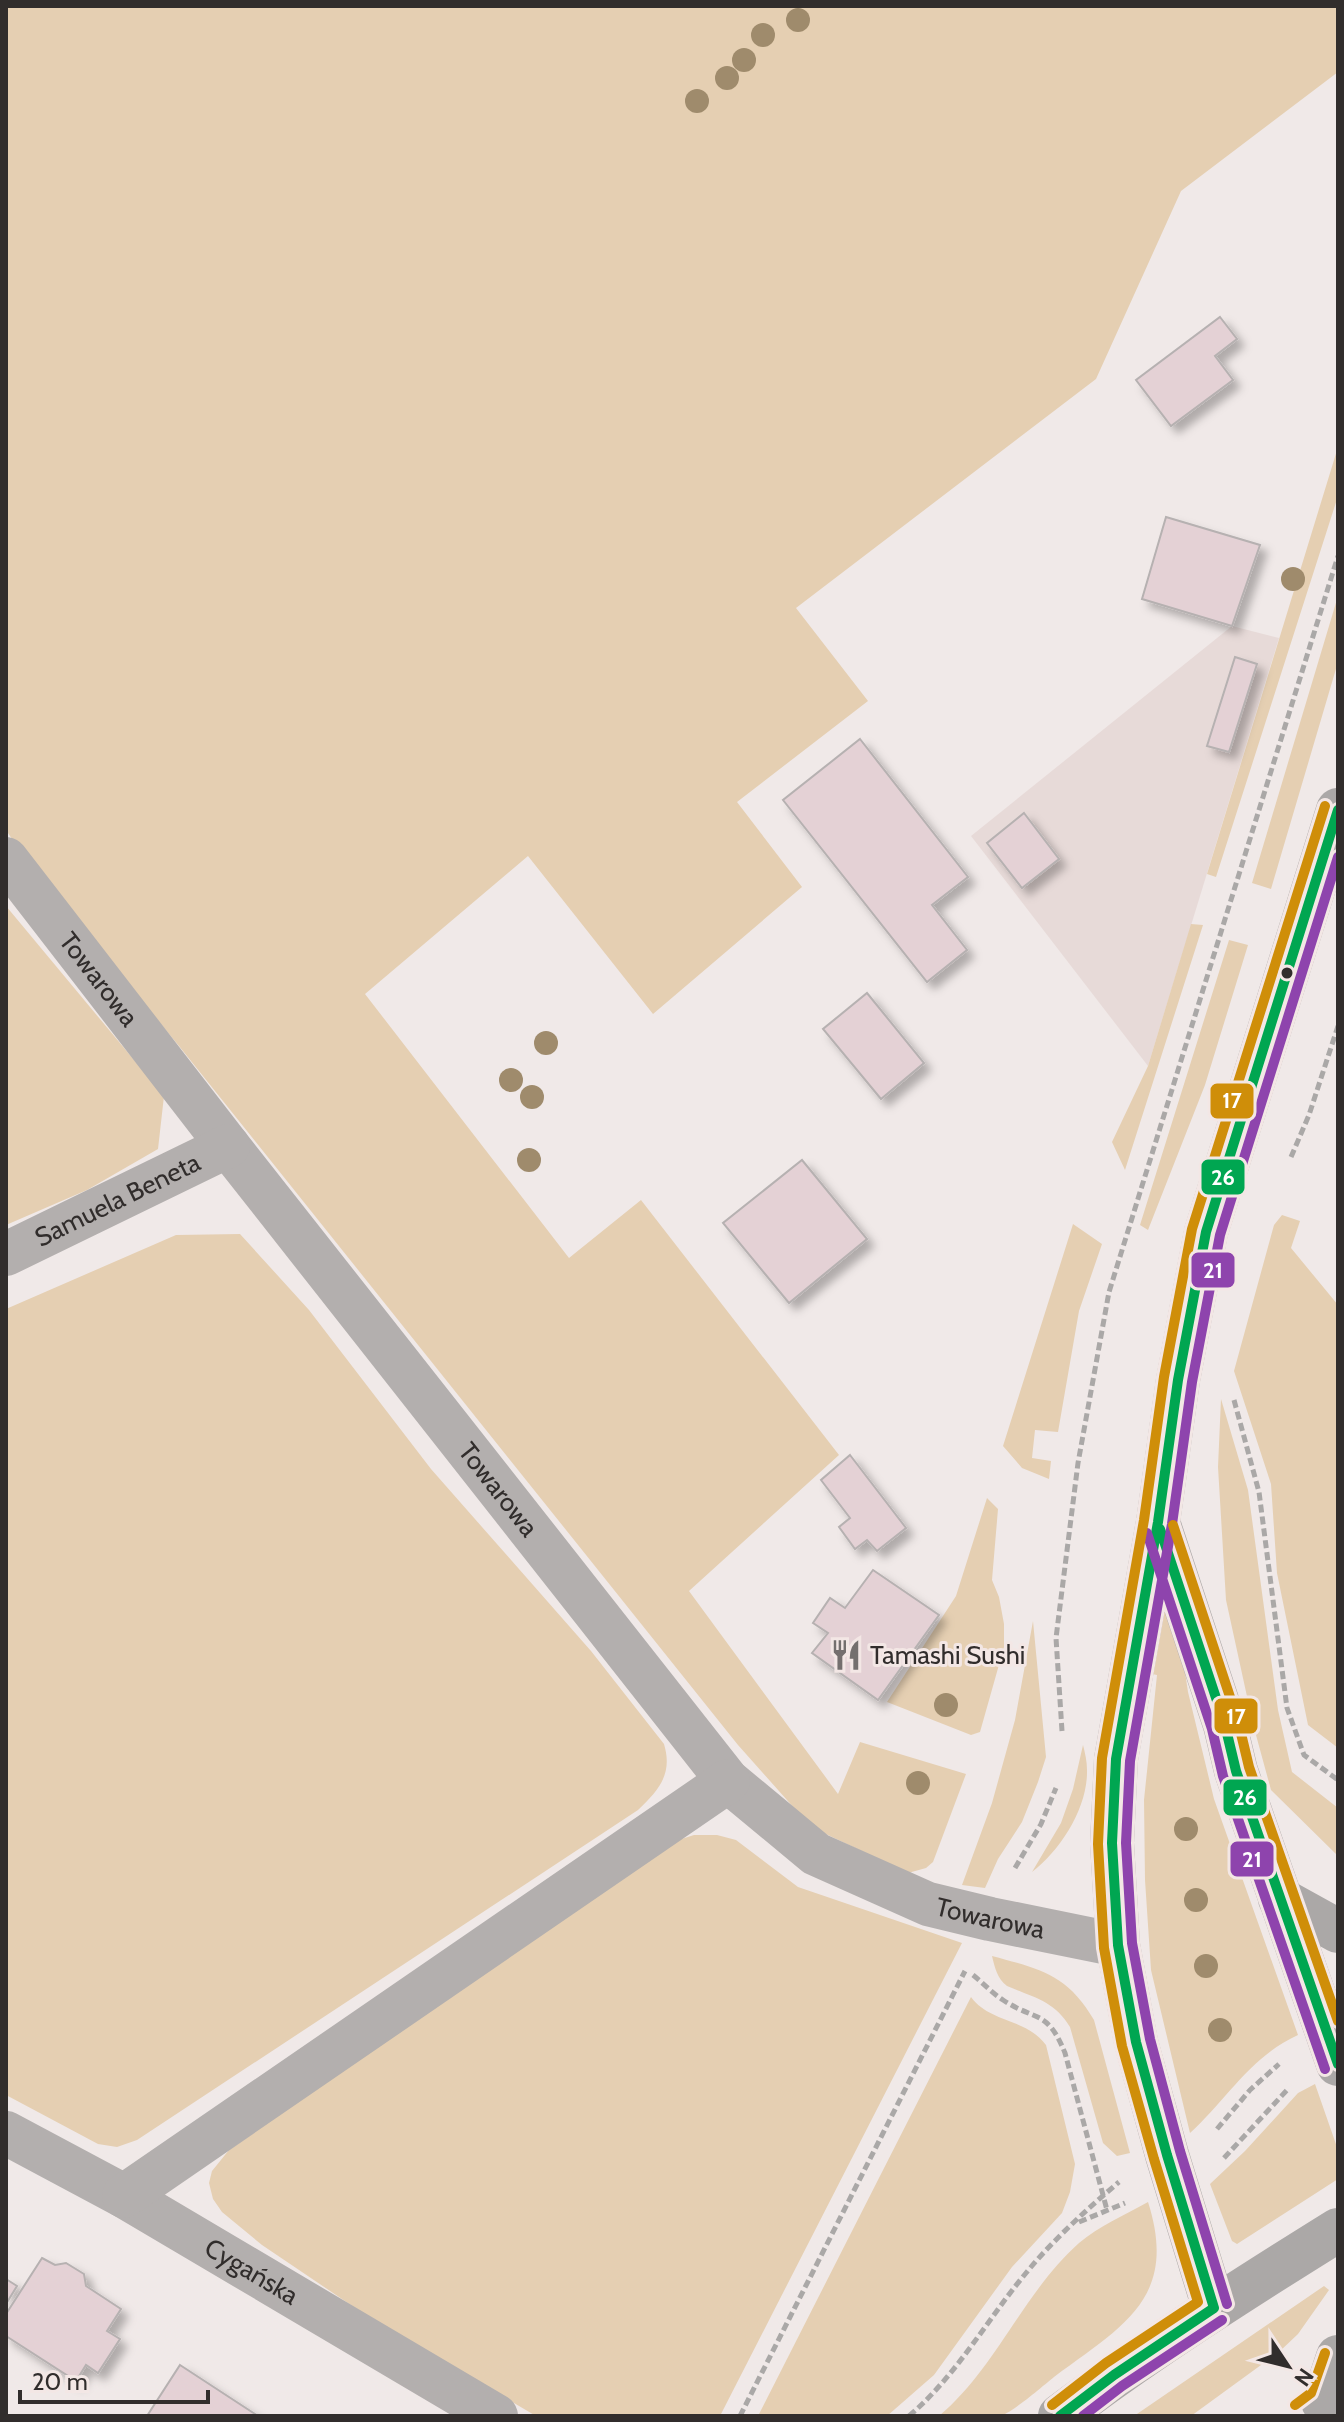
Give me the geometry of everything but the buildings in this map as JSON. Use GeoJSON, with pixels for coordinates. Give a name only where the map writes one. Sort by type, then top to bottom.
{"type":"FeatureCollection","features":[{"type":"Feature","properties":{"kind":"main road"},"geometry":{"type":"LineString","coordinates":[[1214,2308],[1136,2042],[1118,1945],[1112,1843],[1116,1759],[1158,1522],[1178,1380],[1206,1232],[1338,810]]}},
{"type":"Feature","properties":{"kind":"main road"},"geometry":{"type":"LineString","coordinates":[[1158,1522],[1225,1725],[1236,1771],[1338,2064]]}},
{"type":"Feature","properties":{"kind":"main road"},"geometry":{"type":"LineString","coordinates":[[1280,1899],[1338,1931]]}},
{"type":"Feature","properties":{"kind":"main road"},"geometry":{"type":"LineString","coordinates":[[1060,2416],[1114,2375],[1214,2308],[1338,2230]]}},
{"type":"Feature","properties":{"kind":"main road"},"geometry":{"type":"LineString","coordinates":[[1321,2403],[1338,2357]]}},
{"type":"Feature","properties":{"kind":"street","name":"Towarowa"},"geometry":{"type":"LineString","coordinates":[[6,859],[728,1781],[816,1854],[928,1904],[1118,1945]]}},
{"type":"Feature","properties":{"kind":"street","name":"Samuela Beneta"},"geometry":{"type":"LineString","coordinates":[[6,1254],[228,1146]]}},
{"type":"Feature","properties":{"kind":"street"},"geometry":{"type":"LineString","coordinates":[[124,2196],[728,1781]]}},
{"type":"Feature","properties":{"kind":"street","name":"Cygańska"},"geometry":{"type":"LineString","coordinates":[[6,2133],[124,2196],[496,2416]]}},
{"type":"Feature","properties":{"kind":"path"},"geometry":{"type":"LineString","coordinates":[[1286,1169],[1309,1115],[1338,1026]]}},
{"type":"Feature","properties":{"kind":"path"},"geometry":{"type":"LineString","coordinates":[[1231,1389],[1259,1492],[1287,1708],[1304,1755],[1338,1780]]}},
{"type":"Feature","properties":{"kind":"path"},"geometry":{"type":"LineString","coordinates":[[740,2416],[966,1970],[1006,2002],[1047,2021],[1057,2032],[1107,2210]]}},
{"type":"Feature","properties":{"kind":"path"},"geometry":{"type":"LineString","coordinates":[[909,2416],[957,2367],[1026,2273],[1074,2224]]}},
{"type":"Feature","properties":{"kind":"shaded area"},"geometry":{"type":"Polygon","coordinates":[[[6,6],[1338,6],[1338,72],[1181,191],[1096,379],[796,608],[868,701],[737,802],[802,887],[653,1014],[528,856],[365,994],[569,1258],[641,1200],[839,1455],[689,1591],[838,1794],[860,1742],[966,1774],[933,1862],[926,1868],[908,1873],[811,1827],[738,1745],[179,1046],[30,866],[6,830],[6,6]]]}},
{"type":"Feature","properties":{"kind":"shaded area"},"geometry":{"type":"Polygon","coordinates":[[[1338,447],[1338,496],[1216,877],[1207,874],[1338,447]]]}},
{"type":"Feature","properties":{"kind":"shaded area"},"geometry":{"type":"Polygon","coordinates":[[[1338,596],[1338,662],[1271,889],[1252,883],[1338,596]]]}},
{"type":"Feature","properties":{"kind":"shaded area"},"geometry":{"type":"Polygon","coordinates":[[[1232,626],[1279,638],[1148,1066],[971,836],[1232,626]]]}},
{"type":"Feature","properties":{"kind":"shaded area"},"geometry":{"type":"Polygon","coordinates":[[[6,906],[164,1096],[158,1149],[87,1190],[6,1225],[6,906]]]}},
{"type":"Feature","properties":{"kind":"shaded area"},"geometry":{"type":"Polygon","coordinates":[[[1191,924],[1203,925],[1125,1170],[1112,1142],[1148,1066],[1191,924]]]}},
{"type":"Feature","properties":{"kind":"shaded area"},"geometry":{"type":"Polygon","coordinates":[[[1229,940],[1248,945],[1205,1085],[1148,1230],[1140,1225],[1229,940]]]}},
{"type":"Feature","properties":{"kind":"shaded area"},"geometry":{"type":"Polygon","coordinates":[[[1282,1215],[1300,1221],[1291,1248],[1338,1305],[1338,1748],[1308,1725],[1277,1573],[1271,1484],[1234,1371],[1274,1225],[1282,1215]]]}},
{"type":"Feature","properties":{"kind":"shaded area"},"geometry":{"type":"Polygon","coordinates":[[[1073,1224],[1102,1244],[1079,1311],[1058,1432],[1035,1430],[1032,1458],[1051,1461],[1049,1479],[1022,1468],[1003,1446],[1073,1224]]]}},
{"type":"Feature","properties":{"kind":"shaded area"},"geometry":{"type":"Polygon","coordinates":[[[240,1234],[309,1310],[431,1469],[591,1651],[664,1744],[667,1764],[658,1788],[638,1810],[137,2140],[117,2147],[98,2144],[6,2095],[6,1309],[176,1235],[240,1234]]]}},
{"type":"Feature","properties":{"kind":"shaded area"},"geometry":{"type":"Polygon","coordinates":[[[1221,1399],[1248,1490],[1278,1710],[1292,1772],[1338,1808],[1338,1856],[1271,1790],[1253,1724],[1226,1600],[1218,1467],[1221,1399]]]}},
{"type":"Feature","properties":{"kind":"shaded area"},"geometry":{"type":"Polygon","coordinates":[[[987,1498],[998,1509],[992,1580],[1004,1624],[1004,1647],[980,1732],[971,1735],[887,1702],[956,1596],[987,1498]]]}},
{"type":"Feature","properties":{"kind":"shaded area"},"geometry":{"type":"Polygon","coordinates":[[[1167,1551],[1188,1692],[1214,1799],[1298,2035],[1266,2054],[1190,2133],[1151,1970],[1145,1880],[1144,1800],[1157,1675],[1152,1674],[1167,1551]]]}},
{"type":"Feature","properties":{"kind":"shaded area"},"geometry":{"type":"Polygon","coordinates":[[[1033,1621],[1046,1757],[1022,1822],[998,1859],[985,1888],[962,1885],[992,1803],[1015,1720],[1033,1621]]]}},
{"type":"Feature","properties":{"kind":"shaded area"},"geometry":{"type":"Polygon","coordinates":[[[1083,1745],[1087,1763],[1086,1784],[1078,1813],[1053,1852],[1032,1872],[1061,1823],[1083,1745]]]}},
{"type":"Feature","properties":{"kind":"shaded area"},"geometry":{"type":"Polygon","coordinates":[[[694,1835],[717,1835],[736,1840],[798,1887],[962,1943],[720,2416],[536,2416],[379,2324],[262,2245],[222,2212],[213,2199],[209,2183],[212,2171],[229,2150],[669,1843],[694,1835]]]}},
{"type":"Feature","properties":{"kind":"shaded area"},"geometry":{"type":"Polygon","coordinates":[[[992,1956],[1051,1976],[1063,1983],[1084,2005],[1094,2020],[1130,2153],[1117,2156],[1103,2143],[1070,2027],[1064,2018],[1043,2001],[1007,1986],[995,1969],[992,1956]]]}},
{"type":"Feature","properties":{"kind":"shaded area"},"geometry":{"type":"Polygon","coordinates":[[[971,1997],[988,2012],[1029,2030],[1046,2045],[1075,2164],[1062,2213],[1012,2267],[934,2375],[887,2416],[758,2416],[971,1997]]]}},
{"type":"Feature","properties":{"kind":"shaded area"},"geometry":{"type":"Polygon","coordinates":[[[1315,2084],[1338,2150],[1338,2179],[1237,2244],[1232,2241],[1210,2184],[1298,2093],[1315,2084]]]}},
{"type":"Feature","properties":{"kind":"shaded area"},"geometry":{"type":"Polygon","coordinates":[[[1148,2202],[1156,2235],[1156,2263],[1150,2287],[1122,2325],[1005,2414],[939,2416],[977,2376],[1059,2263],[1095,2231],[1148,2202]]]}},
{"type":"Feature","properties":{"kind":"shaded area"},"geometry":{"type":"Polygon","coordinates":[[[1324,2286],[1329,2290],[1298,2334],[1279,2352],[1191,2416],[1134,2416],[1324,2286]]]}},
{"type":"Feature","properties":{"kind":"transit line","name":"17"},"geometry":{"type":"LineString","coordinates":[[1052,2405],[1106,2363],[1198,2302],[1122,2046],[1104,1948],[1098,1844],[1102,1758],[1144,1520],[1164,1377],[1192,1229],[1325,806]]}},
{"type":"Feature","properties":{"kind":"transit line","name":"26"},"geometry":{"type":"LineString","coordinates":[[1214,2308],[1136,2042],[1118,1945],[1112,1843],[1116,1759],[1158,1522],[1178,1380],[1206,1232],[1338,810]]}},
{"type":"Feature","properties":{"kind":"transit line","name":"21"},"geometry":{"type":"LineString","coordinates":[[1227,2304],[1180,2151],[1150,2039],[1132,1943],[1126,1843],[1130,1761],[1172,1524],[1192,1382],[1220,1235],[1338,857]]}},
{"type":"Feature","properties":{"kind":"transit line","name":"17"},"geometry":{"type":"LineString","coordinates":[[1173,1525],[1238,1721],[1249,1767],[1338,2021]]}},
{"type":"Feature","properties":{"kind":"transit line","name":"26"},"geometry":{"type":"LineString","coordinates":[[1160,1529],[1225,1725],[1236,1771],[1338,2064]]}},
{"type":"Feature","properties":{"kind":"transit line","name":"21"},"geometry":{"type":"LineString","coordinates":[[1147,1533],[1212,1729],[1223,1776],[1325,2069]]}},
{"type":"Feature","properties":{"kind":"transit line","name":"26"},"geometry":{"type":"LineString","coordinates":[[1060,2416],[1114,2375],[1214,2308]]}},
{"type":"Feature","properties":{"kind":"transit line","name":"21"},"geometry":{"type":"LineString","coordinates":[[1083,2416],[1122,2386],[1222,2320]]}},
{"type":"Feature","properties":{"kind":"transit line","name":"17"},"geometry":{"type":"LineString","coordinates":[[1295,2405],[1311,2393],[1325,2353]]}},
{"type":"Feature","properties":{"kind":"place","name":"Tamashi Sushi"},"geometry":{"type":"Point","coordinates":[846,1655]}}]}
